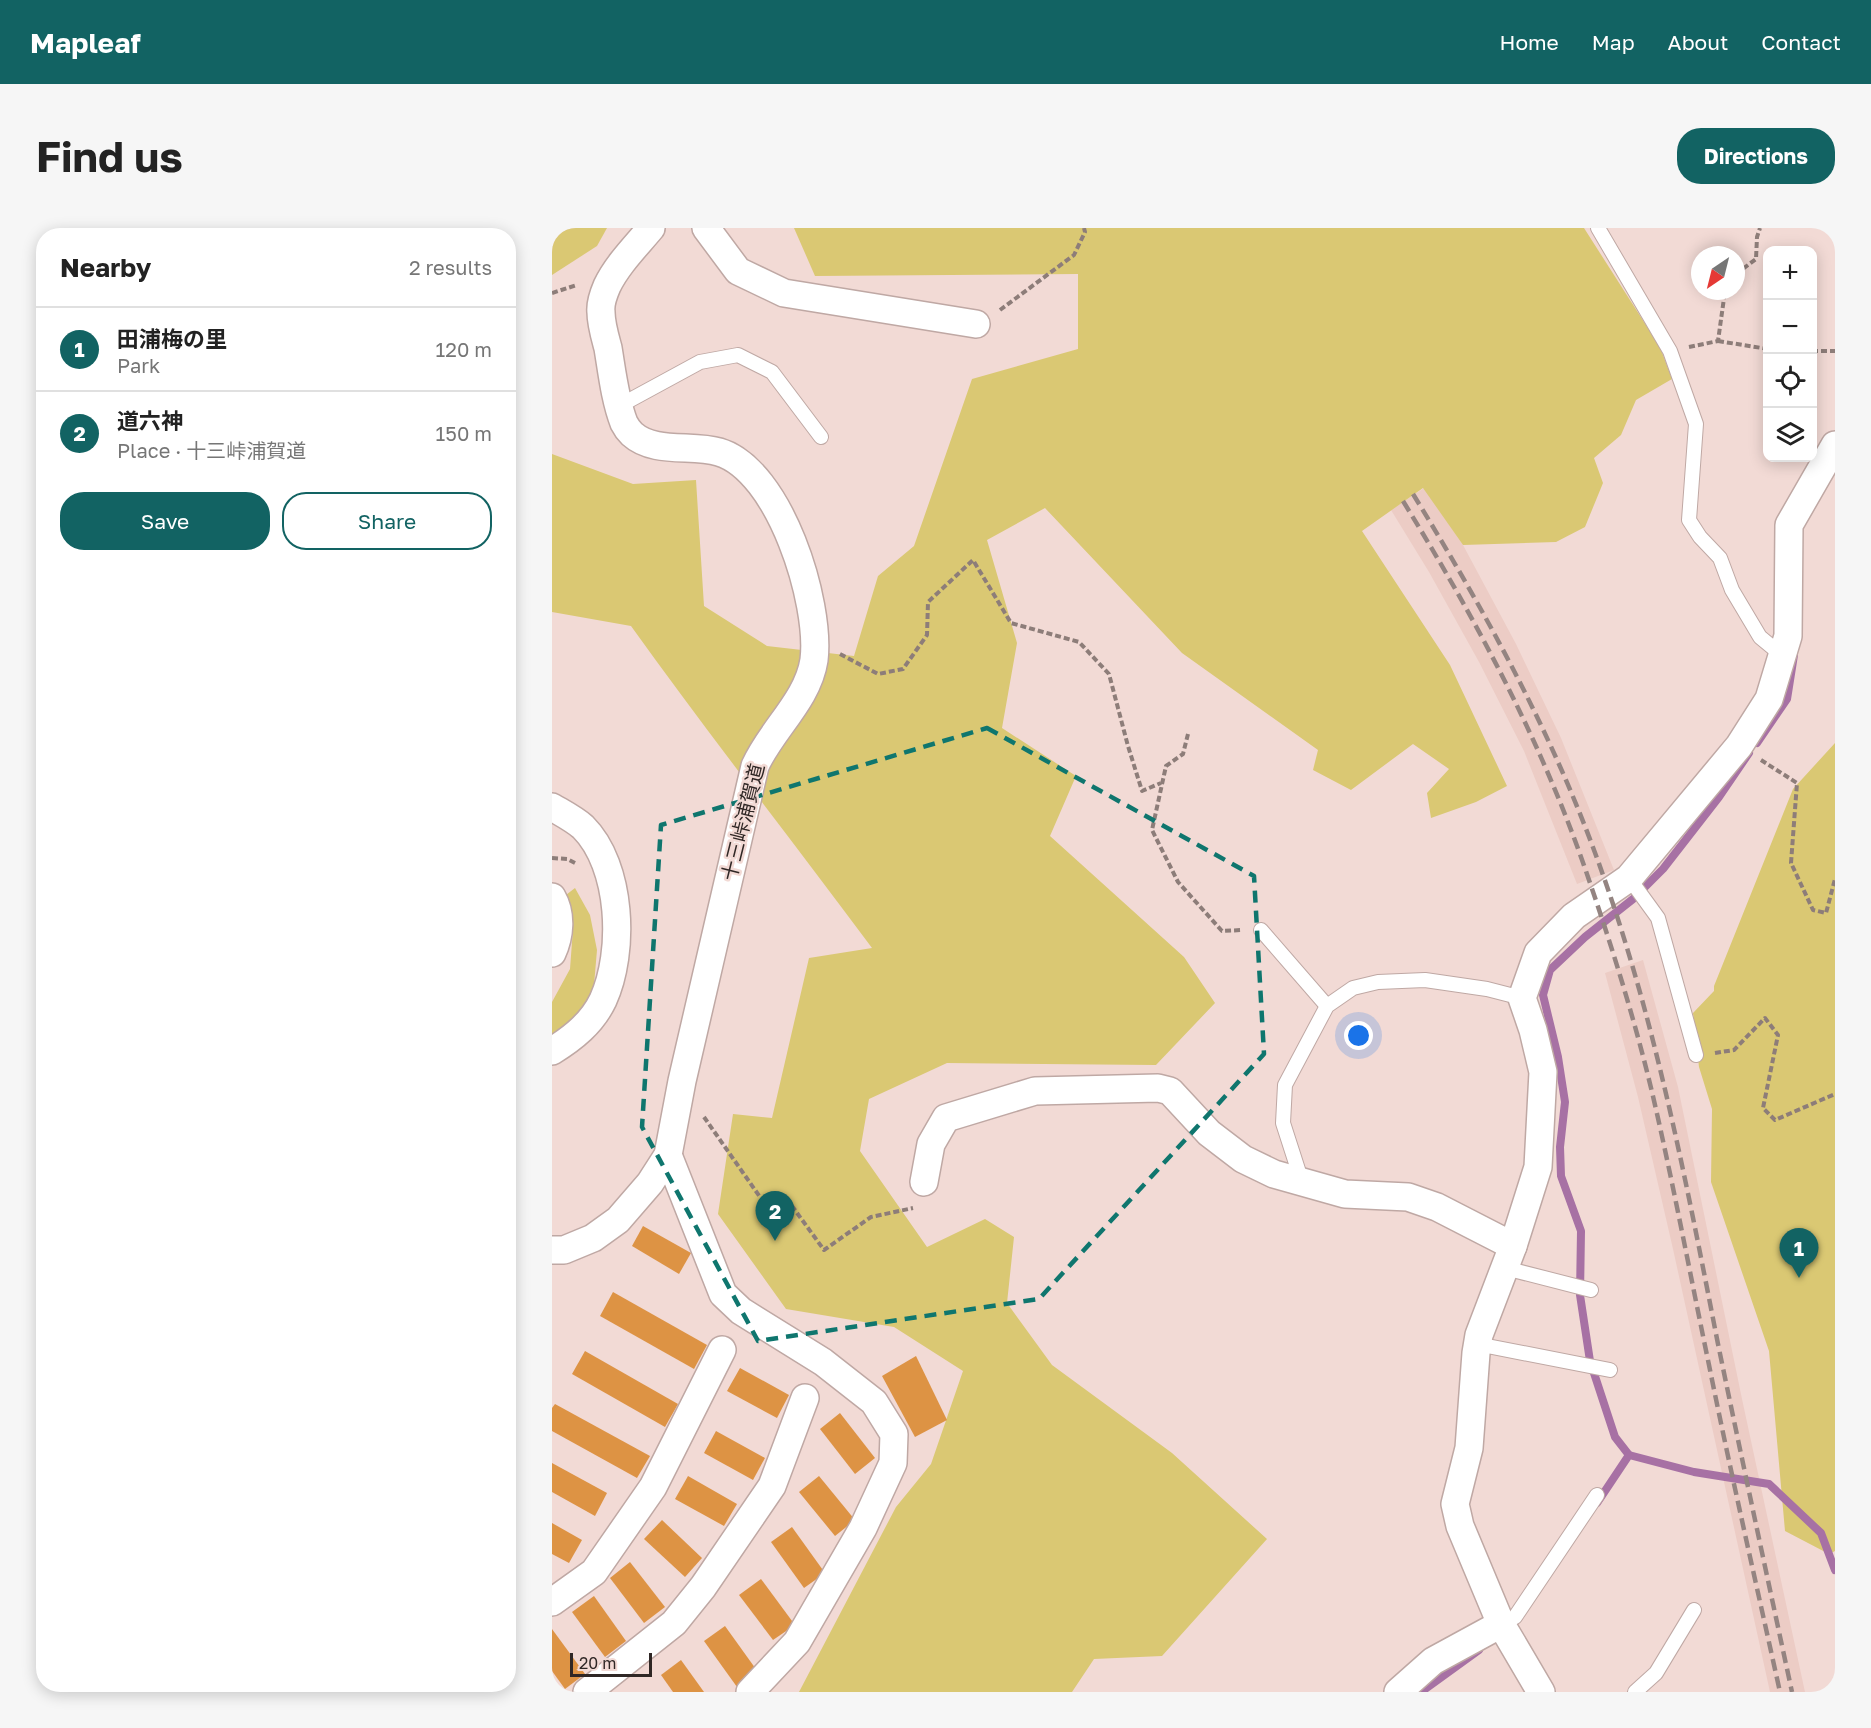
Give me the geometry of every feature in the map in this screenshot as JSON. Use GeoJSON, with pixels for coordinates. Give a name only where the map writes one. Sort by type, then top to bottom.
{"type":"FeatureCollection","features":[{"type":"Feature","properties":{"kind":"street","name":"十三峠浦賀道"},"geometry":{"type":"LineString","coordinates":[[651,228],[607,286],[601,312],[619,406],[625,425],[641,441],[719,452],[748,468],[781,515],[798,556],[810,602],[814,641],[814,661],[803,691],[761,752],[755,766],[682,1081],[668,1155]]}},
{"type":"Feature","properties":{"kind":"street"},"geometry":{"type":"LineString","coordinates":[[706,228],[738,271],[784,293],[976,324]]}},
{"type":"Feature","properties":{"kind":"street"},"geometry":{"type":"LineString","coordinates":[[1541,1692],[1501,1624],[1460,1526],[1455,1504],[1469,1448],[1477,1344],[1509,1257],[1538,1167],[1544,1072],[1522,998],[1538,953],[1574,916],[1629,878],[1739,746],[1769,699],[1788,636],[1789,525],[1835,445]]}},
{"type":"Feature","properties":{"kind":"street"},"geometry":{"type":"LineString","coordinates":[[552,807],[582,827],[605,860],[613,882],[617,920],[613,964],[602,1001],[575,1037],[552,1051]]}},
{"type":"Feature","properties":{"kind":"street"},"geometry":{"type":"LineString","coordinates":[[552,897],[559,918],[558,933],[552,953]]}},
{"type":"Feature","properties":{"kind":"street"},"geometry":{"type":"LineString","coordinates":[[924,1182],[931,1144],[946,1118],[1035,1091],[1158,1088],[1170,1091],[1209,1133],[1243,1159],[1274,1174],[1345,1194],[1408,1197],[1437,1207],[1509,1257]]}},
{"type":"Feature","properties":{"kind":"street"},"geometry":{"type":"LineString","coordinates":[[552,1250],[564,1250],[593,1238],[618,1220],[650,1183],[668,1155]]}},
{"type":"Feature","properties":{"kind":"street"},"geometry":{"type":"LineString","coordinates":[[668,1155],[723,1294],[741,1311],[823,1362],[874,1402],[894,1434],[893,1463],[863,1528],[797,1642],[750,1692]]}},
{"type":"Feature","properties":{"kind":"street"},"geometry":{"type":"LineString","coordinates":[[552,1602],[594,1572],[653,1488],[722,1350]]}},
{"type":"Feature","properties":{"kind":"street"},"geometry":{"type":"LineString","coordinates":[[587,1692],[674,1623],[703,1587],[772,1486],[805,1398]]}},
{"type":"Feature","properties":{"kind":"street"},"geometry":{"type":"LineString","coordinates":[[1398,1692],[1433,1661],[1501,1624]]}},
{"type":"Feature","properties":{"kind":"lane"},"geometry":{"type":"LineString","coordinates":[[1598,228],[1670,351],[1696,424],[1689,520],[1700,537],[1720,558],[1732,590],[1760,637],[1783,656]]}},
{"type":"Feature","properties":{"kind":"lane"},"geometry":{"type":"LineString","coordinates":[[619,406],[699,362],[738,355],[772,372],[821,436]]}},
{"type":"Feature","properties":{"kind":"lane"},"geometry":{"type":"LineString","coordinates":[[1629,878],[1658,918],[1696,1055]]}},
{"type":"Feature","properties":{"kind":"lane"},"geometry":{"type":"LineString","coordinates":[[1261,930],[1327,1006]]}},
{"type":"Feature","properties":{"kind":"lane"},"geometry":{"type":"LineString","coordinates":[[1302,1182],[1283,1123],[1285,1085],[1327,1006],[1353,988],[1378,982],[1425,980],[1487,989],[1522,998]]}},
{"type":"Feature","properties":{"kind":"lane"},"geometry":{"type":"LineString","coordinates":[[1509,1257],[1591,1290]]}},
{"type":"Feature","properties":{"kind":"lane"},"geometry":{"type":"LineString","coordinates":[[1477,1344],[1610,1370]]}},
{"type":"Feature","properties":{"kind":"lane"},"geometry":{"type":"LineString","coordinates":[[1501,1624],[1515,1617],[1597,1495]]}},
{"type":"Feature","properties":{"kind":"lane"},"geometry":{"type":"LineString","coordinates":[[1635,1692],[1656,1673],[1694,1610]]}},
{"type":"Feature","properties":{"kind":"path"},"geometry":{"type":"LineString","coordinates":[[976,324],[1006,306],[1074,255],[1085,232],[1084,228]]}},
{"type":"Feature","properties":{"kind":"path"},"geometry":{"type":"LineString","coordinates":[[1745,267],[1756,259],[1757,237],[1760,228]]}},
{"type":"Feature","properties":{"kind":"path"},"geometry":{"type":"LineString","coordinates":[[1718,341],[1724,300]]}},
{"type":"Feature","properties":{"kind":"path"},"geometry":{"type":"LineString","coordinates":[[1670,351],[1718,341],[1763,348]]}},
{"type":"Feature","properties":{"kind":"path"},"geometry":{"type":"LineString","coordinates":[[1817,351],[1835,351]]}},
{"type":"Feature","properties":{"kind":"path"},"geometry":{"type":"LineString","coordinates":[[814,641],[878,674],[903,669],[927,635],[928,602],[973,560],[1011,623],[1079,642],[1109,674],[1128,746],[1143,791],[1161,783]]}},
{"type":"Feature","properties":{"kind":"path"},"geometry":{"type":"LineString","coordinates":[[1188,734],[1183,754],[1166,766],[1152,830],[1178,882],[1222,931],[1261,930]]}},
{"type":"Feature","properties":{"kind":"path"},"geometry":{"type":"LineString","coordinates":[[1761,760],[1797,783],[1791,863],[1813,910],[1826,914],[1835,879]]}},
{"type":"Feature","properties":{"kind":"path"},"geometry":{"type":"LineString","coordinates":[[1734,1050],[1765,1018],[1778,1035],[1763,1108],[1775,1120],[1835,1094]]}},
{"type":"Feature","properties":{"kind":"path"},"geometry":{"type":"LineString","coordinates":[[682,1081],[711,1130],[767,1207],[767,1226],[775,1233],[792,1206],[824,1250],[871,1217],[926,1205],[924,1182]]}},
{"type":"Feature","properties":{"kind":"highlighted area"},"geometry":{"type":"Polygon","coordinates":[[[987,728],[1254,876],[1264,1054],[1039,1299],[758,1341],[642,1127],[661,825],[987,728]]]}},
{"type":"Feature","properties":{"kind":"shaded area"},"geometry":{"type":"Polygon","coordinates":[[[552,228],[607,228],[597,246],[552,275],[552,228]]]}},
{"type":"Feature","properties":{"kind":"shaded area"},"geometry":{"type":"Polygon","coordinates":[[[794,228],[1584,228],[1660,347],[1672,379],[1636,400],[1621,435],[1594,458],[1603,483],[1585,527],[1556,542],[1463,545],[1423,488],[1362,531],[1450,665],[1507,786],[1476,802],[1431,818],[1427,793],[1449,769],[1413,744],[1351,790],[1313,770],[1318,750],[1182,653],[1045,508],[987,540],[1017,643],[1002,728],[1076,776],[1050,836],[1184,957],[1215,1003],[1156,1065],[947,1063],[869,1099],[860,1151],[927,1247],[985,1219],[1014,1237],[1007,1303],[1052,1365],[1172,1453],[1267,1539],[1162,1656],[1094,1659],[1072,1692],[799,1692],[896,1507],[931,1464],[963,1371],[894,1327],[786,1309],[718,1214],[733,1114],[772,1118],[809,958],[872,948],[631,626],[552,612],[552,454],[633,484],[696,480],[704,606],[767,646],[854,656],[878,576],[914,546],[972,379],[1078,349],[1078,274],[815,276],[794,228]]]}},
{"type":"Feature","properties":{"kind":"shaded area"},"geometry":{"type":"Polygon","coordinates":[[[1424,488],[1463,545],[1516,644],[1561,738],[1614,870],[1577,884],[1524,751],[1479,662],[1429,572],[1391,510],[1424,488]]]}},
{"type":"Feature","properties":{"kind":"shaded area"},"geometry":{"type":"Polygon","coordinates":[[[1835,743],[1835,1551],[1829,1554],[1785,1531],[1769,1351],[1711,1182],[1712,1109],[1699,1067],[1693,1013],[1714,991],[1714,986],[1793,789],[1835,743]]]}},
{"type":"Feature","properties":{"kind":"shaded area"},"geometry":{"type":"Polygon","coordinates":[[[575,888],[590,915],[597,950],[594,985],[579,1018],[552,1041],[552,1002],[570,969],[573,929],[562,898],[575,888]]]}},
{"type":"Feature","properties":{"kind":"shaded area"},"geometry":{"type":"Polygon","coordinates":[[[1643,960],[1678,1087],[1805,1692],[1770,1692],[1673,1249],[1638,1097],[1605,973],[1643,960]]]}},
{"type":"Feature","properties":{"kind":"building"},"geometry":{"type":"Polygon","coordinates":[[[643,1226],[691,1253],[679,1274],[632,1246],[643,1226]]]}},
{"type":"Feature","properties":{"kind":"building"},"geometry":{"type":"Polygon","coordinates":[[[613,1292],[707,1345],[694,1369],[600,1316],[613,1292]]]}},
{"type":"Feature","properties":{"kind":"building"},"geometry":{"type":"Polygon","coordinates":[[[585,1351],[678,1404],[665,1427],[572,1374],[585,1351]]]}},
{"type":"Feature","properties":{"kind":"building"},"geometry":{"type":"Polygon","coordinates":[[[916,1356],[947,1420],[915,1437],[882,1376],[916,1356]]]}},
{"type":"Feature","properties":{"kind":"building"},"geometry":{"type":"Polygon","coordinates":[[[740,1368],[789,1395],[777,1418],[727,1391],[740,1368]]]}},
{"type":"Feature","properties":{"kind":"building"},"geometry":{"type":"Polygon","coordinates":[[[555,1404],[650,1456],[637,1478],[552,1431],[552,1408],[555,1404]]]}},
{"type":"Feature","properties":{"kind":"building"},"geometry":{"type":"Polygon","coordinates":[[[840,1413],[875,1458],[855,1474],[820,1429],[840,1413]]]}},
{"type":"Feature","properties":{"kind":"building"},"geometry":{"type":"Polygon","coordinates":[[[716,1431],[765,1458],[753,1480],[704,1453],[716,1431]]]}},
{"type":"Feature","properties":{"kind":"building"},"geometry":{"type":"Polygon","coordinates":[[[552,1463],[607,1493],[595,1516],[552,1492],[552,1463]]]}},
{"type":"Feature","properties":{"kind":"building"},"geometry":{"type":"Polygon","coordinates":[[[688,1476],[737,1504],[724,1526],[675,1499],[688,1476]]]}},
{"type":"Feature","properties":{"kind":"building"},"geometry":{"type":"Polygon","coordinates":[[[819,1476],[855,1520],[835,1536],[799,1492],[819,1476]]]}},
{"type":"Feature","properties":{"kind":"building"},"geometry":{"type":"Polygon","coordinates":[[[662,1520],[702,1558],[685,1577],[644,1539],[662,1520]]]}},
{"type":"Feature","properties":{"kind":"building"},"geometry":{"type":"Polygon","coordinates":[[[552,1523],[582,1540],[569,1563],[552,1554],[552,1523]]]}},
{"type":"Feature","properties":{"kind":"building"},"geometry":{"type":"Polygon","coordinates":[[[792,1527],[825,1573],[804,1588],[771,1542],[792,1527]]]}},
{"type":"Feature","properties":{"kind":"building"},"geometry":{"type":"Polygon","coordinates":[[[630,1562],[665,1607],[644,1623],[610,1578],[630,1562]]]}},
{"type":"Feature","properties":{"kind":"building"},"geometry":{"type":"Polygon","coordinates":[[[761,1579],[795,1625],[773,1640],[739,1595],[761,1579]]]}},
{"type":"Feature","properties":{"kind":"building"},"geometry":{"type":"Polygon","coordinates":[[[594,1596],[626,1641],[605,1657],[572,1612],[594,1596]]]}},
{"type":"Feature","properties":{"kind":"building"},"geometry":{"type":"Polygon","coordinates":[[[725,1626],[758,1672],[737,1687],[704,1641],[725,1626]]]}},
{"type":"Feature","properties":{"kind":"building"},"geometry":{"type":"Polygon","coordinates":[[[552,1629],[585,1674],[565,1689],[552,1671],[552,1629]]]}},
{"type":"Feature","properties":{"kind":"building"},"geometry":{"type":"Polygon","coordinates":[[[681,1660],[704,1692],[673,1692],[661,1675],[681,1660]]]}},
{"type":"Feature","properties":{"kind":"waterway"},"geometry":{"type":"LineString","coordinates":[[1757,743],[1787,699],[1794,655]]}},
{"type":"Feature","properties":{"kind":"waterway"},"geometry":{"type":"LineString","coordinates":[[1629,1455],[1615,1437],[1590,1361],[1580,1295],[1581,1231],[1561,1176],[1560,1147],[1565,1102],[1558,1057],[1543,995],[1550,970],[1585,937],[1633,899],[1663,869],[1719,797],[1749,753]]}},
{"type":"Feature","properties":{"kind":"waterway"},"geometry":{"type":"LineString","coordinates":[[1597,1503],[1629,1455],[1694,1472],[1769,1484],[1821,1533],[1835,1570]]}},
{"type":"Feature","properties":{"kind":"waterway"},"geometry":{"type":"LineString","coordinates":[[1421,1692],[1479,1650]]}},
{"type":"Feature","properties":{"kind":"railway"},"geometry":{"type":"LineString","coordinates":[[1413,494],[1468,586],[1542,727],[1584,825],[1622,932],[1669,1107],[1792,1692]]}},
{"type":"Feature","properties":{"kind":"railway"},"geometry":{"type":"LineString","coordinates":[[1403,501],[1483,638],[1530,733],[1571,830],[1615,959],[1660,1126],[1726,1447],[1780,1692]]}},
{"type":"Feature","properties":{"kind":"place","name":"道六神"},"geometry":{"type":"Point","coordinates":[775,1241]}},
{"type":"Feature","properties":{"kind":"place","name":"田浦梅の里"},"geometry":{"type":"Point","coordinates":[1799,1278]}}]}
